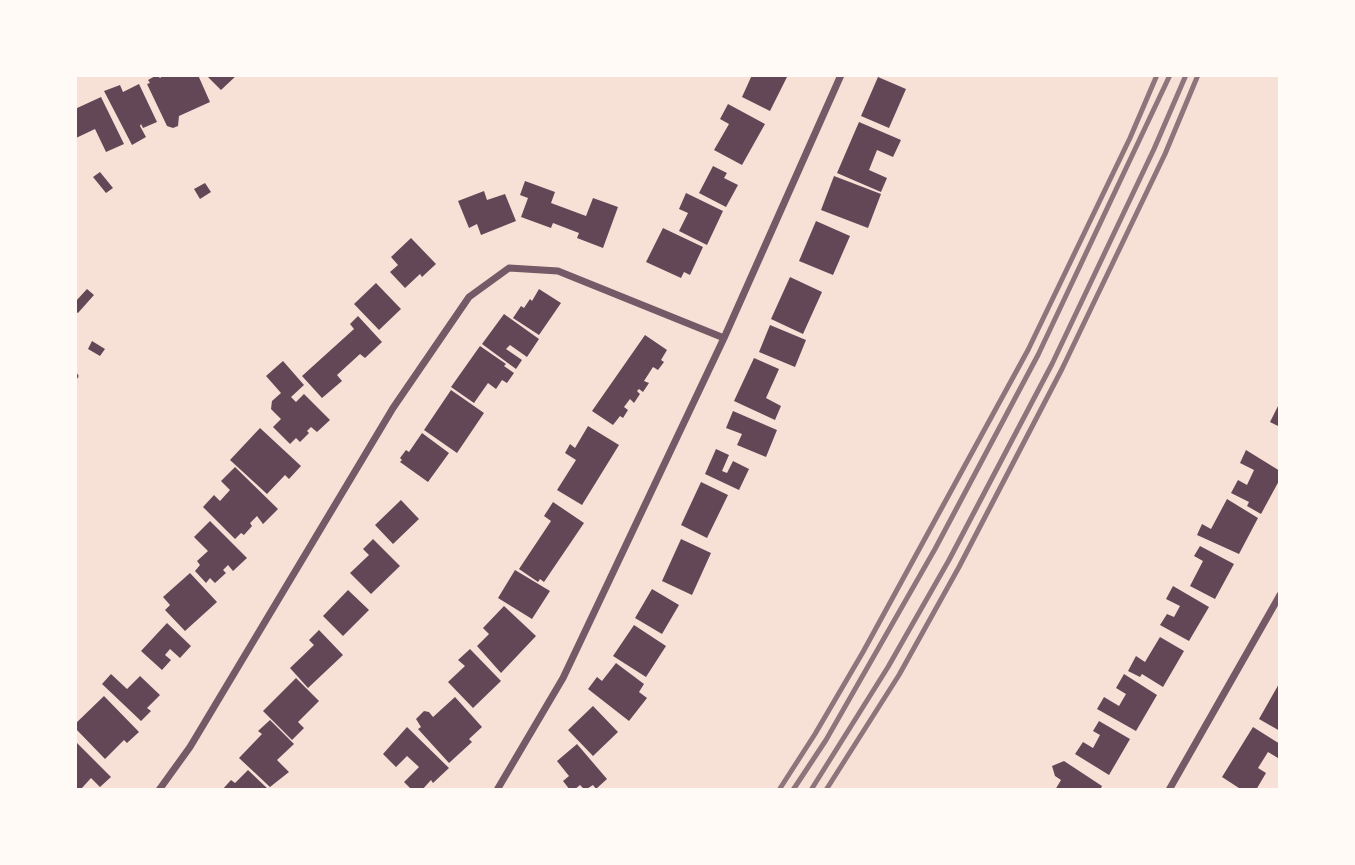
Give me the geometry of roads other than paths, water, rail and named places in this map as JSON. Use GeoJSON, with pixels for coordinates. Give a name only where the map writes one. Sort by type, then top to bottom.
{"type":"FeatureCollection","features":[{"type":"Feature","properties":{"kind":"street"},"geometry":{"type":"LineString","coordinates":[[497,790],[564,678],[724,338],[841,75]]}},
{"type":"Feature","properties":{"kind":"street"},"geometry":{"type":"LineString","coordinates":[[159,790],[190,747],[393,408],[469,297],[509,268],[558,271],[724,338]]}},
{"type":"Feature","properties":{"kind":"street"},"geometry":{"type":"LineString","coordinates":[[1169,790],[1280,595]]}},
{"type":"Feature","properties":{"kind":"railway"},"geometry":{"type":"LineString","coordinates":[[779,790],[863,652],[1028,350],[1130,138],[1157,75]]}},
{"type":"Feature","properties":{"kind":"railway"},"geometry":{"type":"LineString","coordinates":[[793,790],[826,740],[935,549],[1038,355],[1170,75]]}},
{"type":"Feature","properties":{"kind":"railway"},"geometry":{"type":"LineString","coordinates":[[811,790],[888,667],[949,560],[1052,364],[1186,75]]}},
{"type":"Feature","properties":{"kind":"railway"},"geometry":{"type":"LineString","coordinates":[[826,790],[899,675],[959,567],[1062,369],[1165,154],[1198,75]]}}]}
